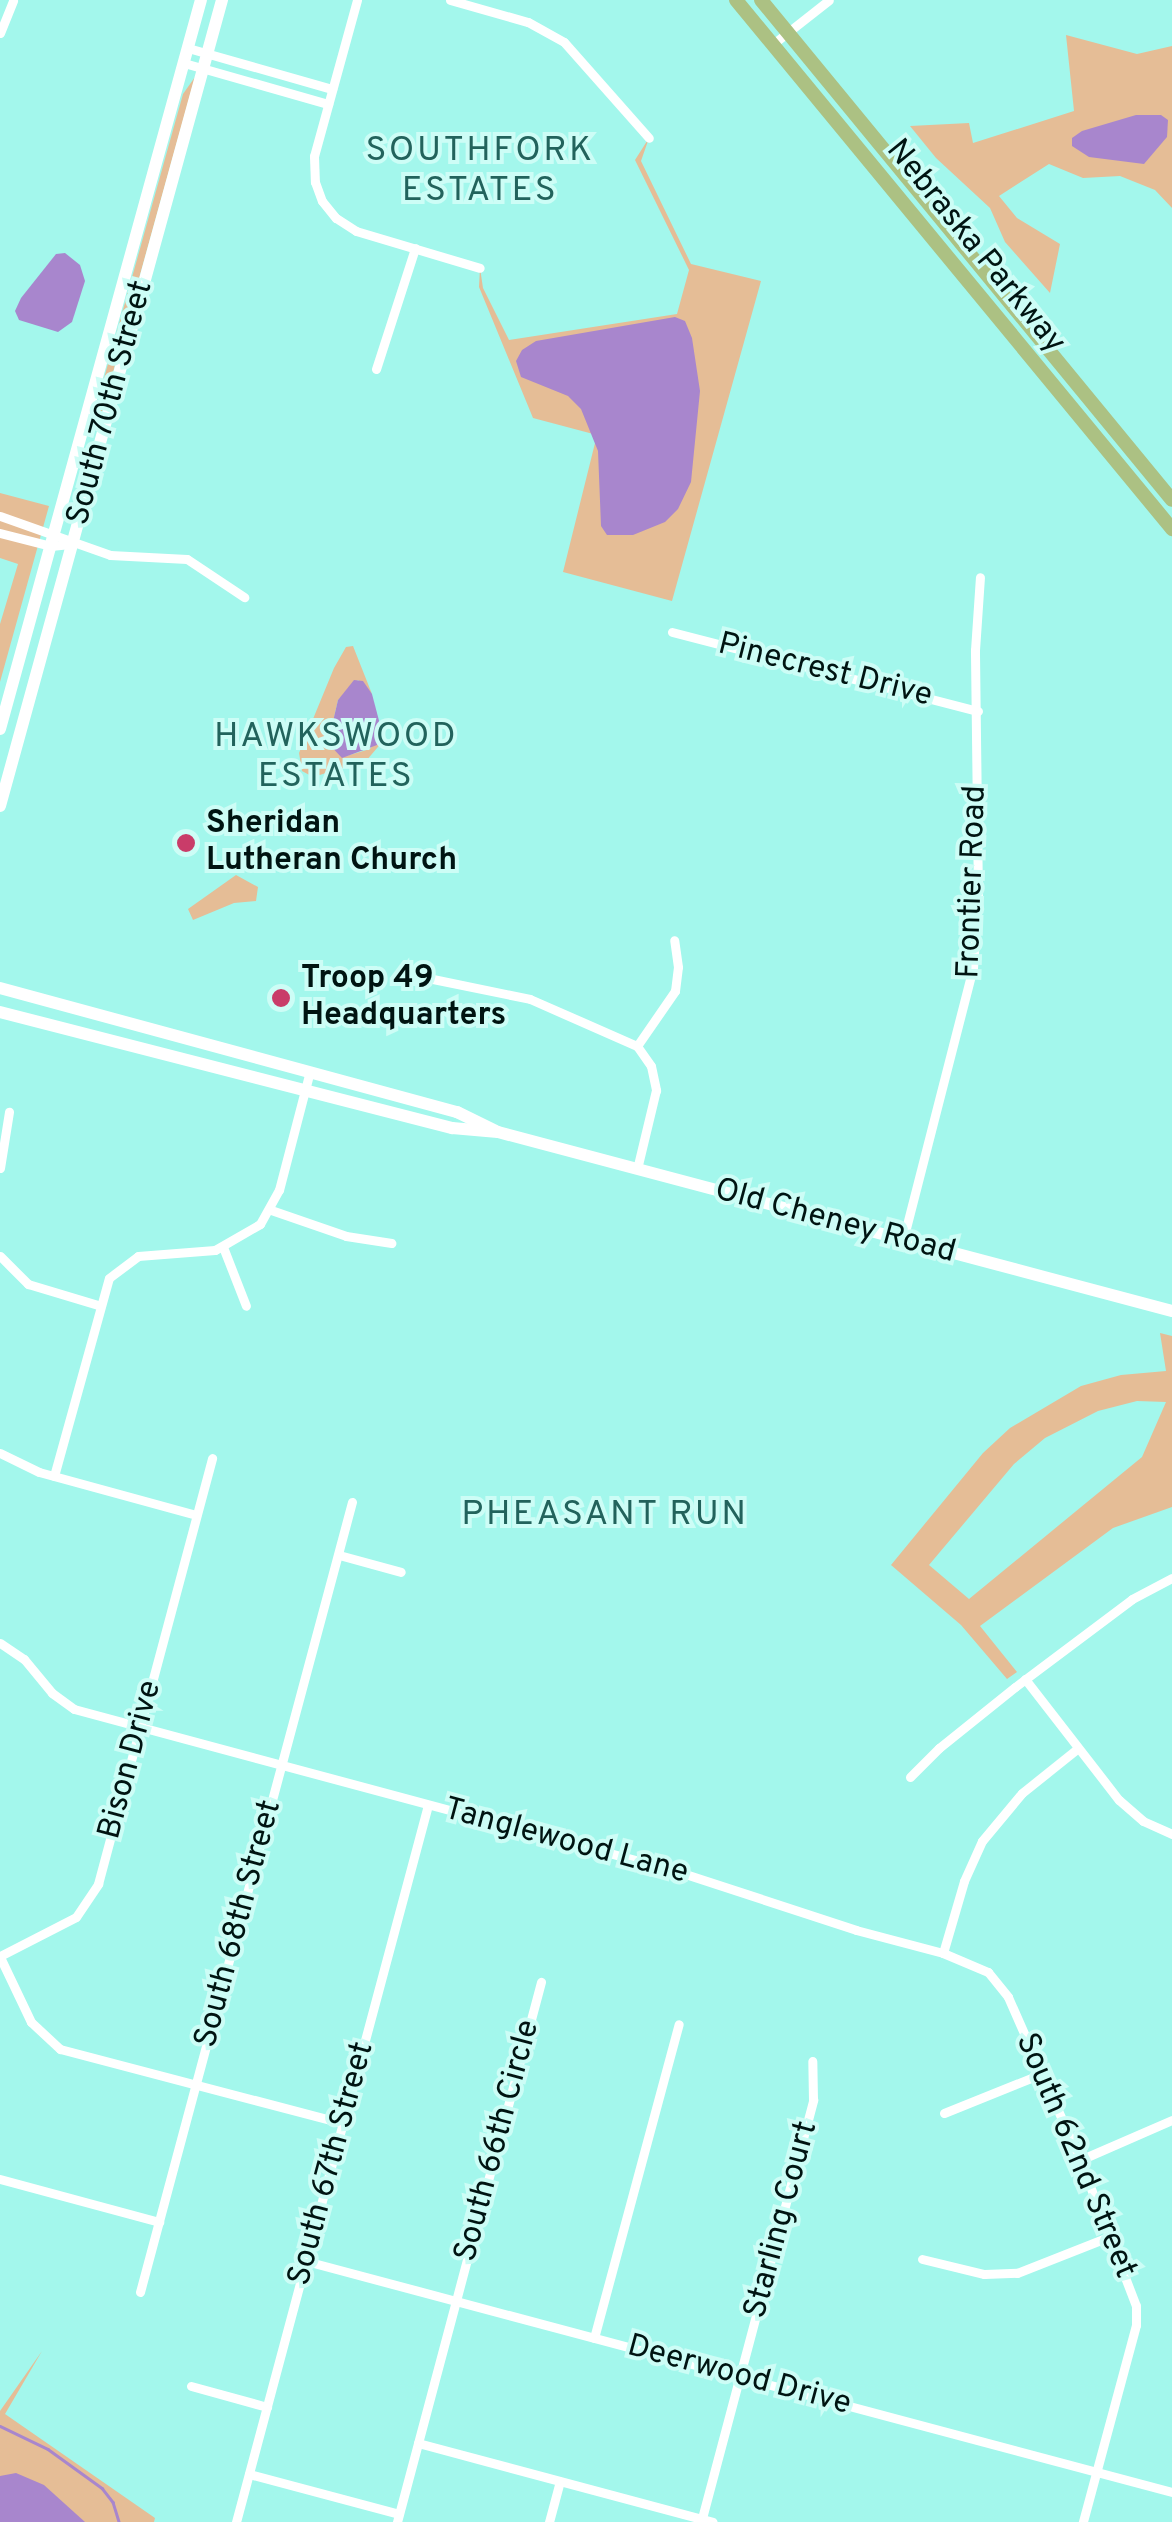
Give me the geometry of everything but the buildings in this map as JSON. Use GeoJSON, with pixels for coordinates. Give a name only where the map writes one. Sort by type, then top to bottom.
{"type":"FeatureCollection","features":[{"type":"Feature","properties":{"kind":"main road","name":"South 70th Street"},"geometry":{"type":"LineString","coordinates":[[0,730],[201,0]]}},
{"type":"Feature","properties":{"kind":"main road","name":"South 70th Street"},"geometry":{"type":"LineString","coordinates":[[0,806],[222,0]]}},
{"type":"Feature","properties":{"kind":"main road","name":"Nebraska Parkway"},"geometry":{"type":"LineString","coordinates":[[736,0],[1172,529]]}},
{"type":"Feature","properties":{"kind":"main road","name":"Nebraska Parkway"},"geometry":{"type":"LineString","coordinates":[[761,0],[1172,500]]}},
{"type":"Feature","properties":{"kind":"main road","name":"Old Cheney Road"},"geometry":{"type":"LineString","coordinates":[[0,988],[457,1112],[498,1132],[1172,1311]]}},
{"type":"Feature","properties":{"kind":"main road","name":"Old Cheney Road"},"geometry":{"type":"LineString","coordinates":[[0,1012],[462,1130],[498,1132]]}},
{"type":"Feature","properties":{"kind":"street"},"geometry":{"type":"LineString","coordinates":[[0,34],[13,0]]}},
{"type":"Feature","properties":{"kind":"street"},"geometry":{"type":"LineString","coordinates":[[357,0],[314,156],[315,182],[322,201],[350,228],[480,268]]}},
{"type":"Feature","properties":{"kind":"street"},"geometry":{"type":"LineString","coordinates":[[450,0],[528,22],[564,42],[649,138]]}},
{"type":"Feature","properties":{"kind":"street"},"geometry":{"type":"LineString","coordinates":[[772,44],[829,0]]}},
{"type":"Feature","properties":{"kind":"street"},"geometry":{"type":"LineString","coordinates":[[188,48],[332,89]]}},
{"type":"Feature","properties":{"kind":"street"},"geometry":{"type":"LineString","coordinates":[[184,63],[328,104]]}},
{"type":"Feature","properties":{"kind":"street"},"geometry":{"type":"LineString","coordinates":[[376,369],[414,248]]}},
{"type":"Feature","properties":{"kind":"street"},"geometry":{"type":"LineString","coordinates":[[0,516],[52,540]]}},
{"type":"Feature","properties":{"kind":"street"},"geometry":{"type":"LineString","coordinates":[[0,532],[119,556],[186,559],[244,597]]}},
{"type":"Feature","properties":{"kind":"street","name":"Frontier Road"},"geometry":{"type":"LineString","coordinates":[[904,1240],[974,968],[980,577]]}},
{"type":"Feature","properties":{"kind":"street","name":"Pinecrest Drive"},"geometry":{"type":"LineString","coordinates":[[672,632],[978,711]]}},
{"type":"Feature","properties":{"kind":"street"},"geometry":{"type":"LineString","coordinates":[[637,1046],[675,991],[678,967],[674,940]]}},
{"type":"Feature","properties":{"kind":"street"},"geometry":{"type":"LineString","coordinates":[[424,977],[530,999],[637,1046],[651,1066],[656,1090],[637,1169]]}},
{"type":"Feature","properties":{"kind":"street"},"geometry":{"type":"LineString","coordinates":[[54,1476],[108,1278],[126,1262],[150,1254],[224,1247],[256,1228],[271,1210],[310,1071]]}},
{"type":"Feature","properties":{"kind":"street"},"geometry":{"type":"LineString","coordinates":[[0,1168],[10,1112]]}},
{"type":"Feature","properties":{"kind":"street"},"geometry":{"type":"LineString","coordinates":[[271,1210],[346,1236],[391,1243]]}},
{"type":"Feature","properties":{"kind":"street"},"geometry":{"type":"LineString","coordinates":[[224,1247],[246,1306]]}},
{"type":"Feature","properties":{"kind":"street"},"geometry":{"type":"LineString","coordinates":[[0,1256],[28,1284],[98,1305]]}},
{"type":"Feature","properties":{"kind":"street"},"geometry":{"type":"LineString","coordinates":[[0,1452],[54,1476],[196,1514]]}},
{"type":"Feature","properties":{"kind":"street","name":"Bison Drive"},"geometry":{"type":"LineString","coordinates":[[0,1956],[66,1924],[92,1898],[212,1458]]}},
{"type":"Feature","properties":{"kind":"street","name":"South 68th Street"},"geometry":{"type":"LineString","coordinates":[[140,2292],[352,1502]]}},
{"type":"Feature","properties":{"kind":"street"},"geometry":{"type":"LineString","coordinates":[[339,1555],[401,1572]]}},
{"type":"Feature","properties":{"kind":"street"},"geometry":{"type":"LineString","coordinates":[[910,1777],[939,1748],[1025,1680],[1132,1599],[1172,1578]]}},
{"type":"Feature","properties":{"kind":"street","name":"Tanglewood Lane"},"geometry":{"type":"LineString","coordinates":[[0,1642],[24,1659],[61,1702],[139,1727],[676,1871],[856,1930],[943,1953],[988,1972]]}},
{"type":"Feature","properties":{"kind":"street"},"geometry":{"type":"LineString","coordinates":[[1025,1680],[1130,1812],[1172,1834]]}},
{"type":"Feature","properties":{"kind":"street"},"geometry":{"type":"LineString","coordinates":[[943,1953],[972,1859],[992,1826],[1022,1792],[1077,1749]]}},
{"type":"Feature","properties":{"kind":"street","name":"South 67th Street"},"geometry":{"type":"LineString","coordinates":[[236,2522],[428,1805]]}},
{"type":"Feature","properties":{"kind":"street"},"geometry":{"type":"LineString","coordinates":[[0,1956],[32,2022],[48,2041],[71,2053],[344,2123]]}},
{"type":"Feature","properties":{"kind":"street","name":"South 62nd Street"},"geometry":{"type":"LineString","coordinates":[[988,1972],[1008,1997],[1080,2160],[1111,2236],[1137,2316],[1083,2522]]}},
{"type":"Feature","properties":{"kind":"street","name":"South 66th Circle"},"geometry":{"type":"LineString","coordinates":[[398,2518],[540,1982]]}},
{"type":"Feature","properties":{"kind":"street"},"geometry":{"type":"LineString","coordinates":[[594,2338],[679,2024]]}},
{"type":"Feature","properties":{"kind":"street","name":"Starling Court"},"geometry":{"type":"LineString","coordinates":[[705,2521],[813,2100],[812,2061]]}},
{"type":"Feature","properties":{"kind":"street"},"geometry":{"type":"LineString","coordinates":[[944,2113],[1041,2074]]}},
{"type":"Feature","properties":{"kind":"street"},"geometry":{"type":"LineString","coordinates":[[1080,2160],[1172,2120]]}},
{"type":"Feature","properties":{"kind":"street"},"geometry":{"type":"LineString","coordinates":[[0,2180],[160,2222]]}},
{"type":"Feature","properties":{"kind":"street"},"geometry":{"type":"LineString","coordinates":[[922,2259],[984,2274],[1017,2273],[1111,2236]]}},
{"type":"Feature","properties":{"kind":"street","name":"Deerwood Drive"},"geometry":{"type":"LineString","coordinates":[[306,2260],[1172,2492]]}},
{"type":"Feature","properties":{"kind":"street"},"geometry":{"type":"LineString","coordinates":[[191,2386],[267,2407]]}},
{"type":"Feature","properties":{"kind":"street"},"geometry":{"type":"LineString","coordinates":[[418,2443],[705,2521]]}},
{"type":"Feature","properties":{"kind":"street"},"geometry":{"type":"LineString","coordinates":[[249,2474],[398,2518]]}},
{"type":"Feature","properties":{"kind":"street"},"geometry":{"type":"LineString","coordinates":[[549,2522],[560,2481]]}},
{"type":"Feature","properties":{"kind":"shaded area"},"geometry":{"type":"Polygon","coordinates":[[[1066,35],[1137,54],[1172,46],[1172,208],[1155,190],[1120,176],[1083,178],[1049,164],[999,196],[1017,218],[1060,244],[1050,293],[1005,242],[990,208],[936,158],[910,126],[969,123],[973,143],[1074,111],[1066,35]]]}},
{"type":"Feature","properties":{"kind":"shaded area"},"geometry":{"type":"Polygon","coordinates":[[[195,77],[96,427],[101,389],[183,94],[195,77]]]}},
{"type":"Feature","properties":{"kind":"shaded area"},"geometry":{"type":"Polygon","coordinates":[[[1136,115],[1161,115],[1168,120],[1167,137],[1144,164],[1089,157],[1072,146],[1072,138],[1082,131],[1136,115]]]}},
{"type":"Feature","properties":{"kind":"shaded area"},"geometry":{"type":"Polygon","coordinates":[[[649,138],[641,161],[691,264],[761,281],[672,601],[563,572],[597,435],[533,418],[479,287],[480,268],[483,288],[509,340],[677,314],[689,270],[635,160],[649,138]]]}},
{"type":"Feature","properties":{"kind":"shaded area"},"geometry":{"type":"Polygon","coordinates":[[[65,253],[80,265],[85,281],[72,322],[58,332],[19,320],[15,311],[21,298],[56,254],[65,253]]]}},
{"type":"Feature","properties":{"kind":"shaded area"},"geometry":{"type":"Polygon","coordinates":[[[675,317],[685,321],[692,338],[700,391],[691,482],[678,509],[665,522],[633,535],[607,535],[601,526],[598,451],[581,409],[568,396],[521,377],[516,361],[522,350],[536,341],[675,317]]]}},
{"type":"Feature","properties":{"kind":"shaded area"},"geometry":{"type":"Polygon","coordinates":[[[0,493],[49,506],[0,682],[0,624],[18,564],[0,558],[0,493]]]}},
{"type":"Feature","properties":{"kind":"shaded area"},"geometry":{"type":"Polygon","coordinates":[[[353,646],[372,694],[358,680],[338,700],[328,743],[346,756],[370,749],[382,732],[383,741],[366,761],[313,777],[302,771],[299,753],[334,668],[346,647],[353,646]]]}},
{"type":"Feature","properties":{"kind":"shaded area"},"geometry":{"type":"Polygon","coordinates":[[[354,680],[363,681],[372,694],[382,732],[377,745],[342,758],[328,743],[338,700],[354,680]]]}},
{"type":"Feature","properties":{"kind":"shaded area"},"geometry":{"type":"Polygon","coordinates":[[[236,875],[258,887],[256,901],[234,903],[193,920],[188,909],[236,875]]]}},
{"type":"Feature","properties":{"kind":"shaded area"},"geometry":{"type":"Polygon","coordinates":[[[1160,1333],[1172,1336],[1172,1507],[1113,1528],[980,1626],[1017,1672],[1007,1679],[961,1625],[891,1565],[983,1453],[1010,1428],[1081,1386],[1121,1375],[1166,1371],[1160,1333]],[[1137,1401],[1098,1411],[1045,1438],[1014,1464],[929,1565],[969,1599],[1142,1457],[1166,1402],[1137,1401]]]}},
{"type":"Feature","properties":{"kind":"shaded area"},"geometry":{"type":"Polygon","coordinates":[[[42,2351],[5,2414],[155,2518],[154,2522],[0,2522],[0,2411],[42,2351]]]}},
{"type":"Feature","properties":{"kind":"shaded area"},"geometry":{"type":"Polygon","coordinates":[[[16,2473],[44,2485],[85,2522],[0,2522],[0,2476],[16,2473]]]}},
{"type":"Feature","properties":{"kind":"waterway"},"geometry":{"type":"LineString","coordinates":[[0,2426],[48,2449],[102,2488],[113,2502],[119,2522]]}},
{"type":"Feature","properties":{"kind":"place","name":"Sheridan Lutheran Church"},"geometry":{"type":"Point","coordinates":[186,843]}},
{"type":"Feature","properties":{"kind":"place","name":"Troop 49 Headquarters"},"geometry":{"type":"Point","coordinates":[281,998]}},
{"type":"Feature","properties":{"kind":"district","name":"SOUTHFORK ESTATES"},"geometry":{"type":"Point","coordinates":[480,171]}},
{"type":"Feature","properties":{"kind":"district","name":"HAWKSWOOD ESTATES"},"geometry":{"type":"Point","coordinates":[336,757]}},
{"type":"Feature","properties":{"kind":"district","name":"PHEASANT RUN"},"geometry":{"type":"Point","coordinates":[605,1515]}}]}
